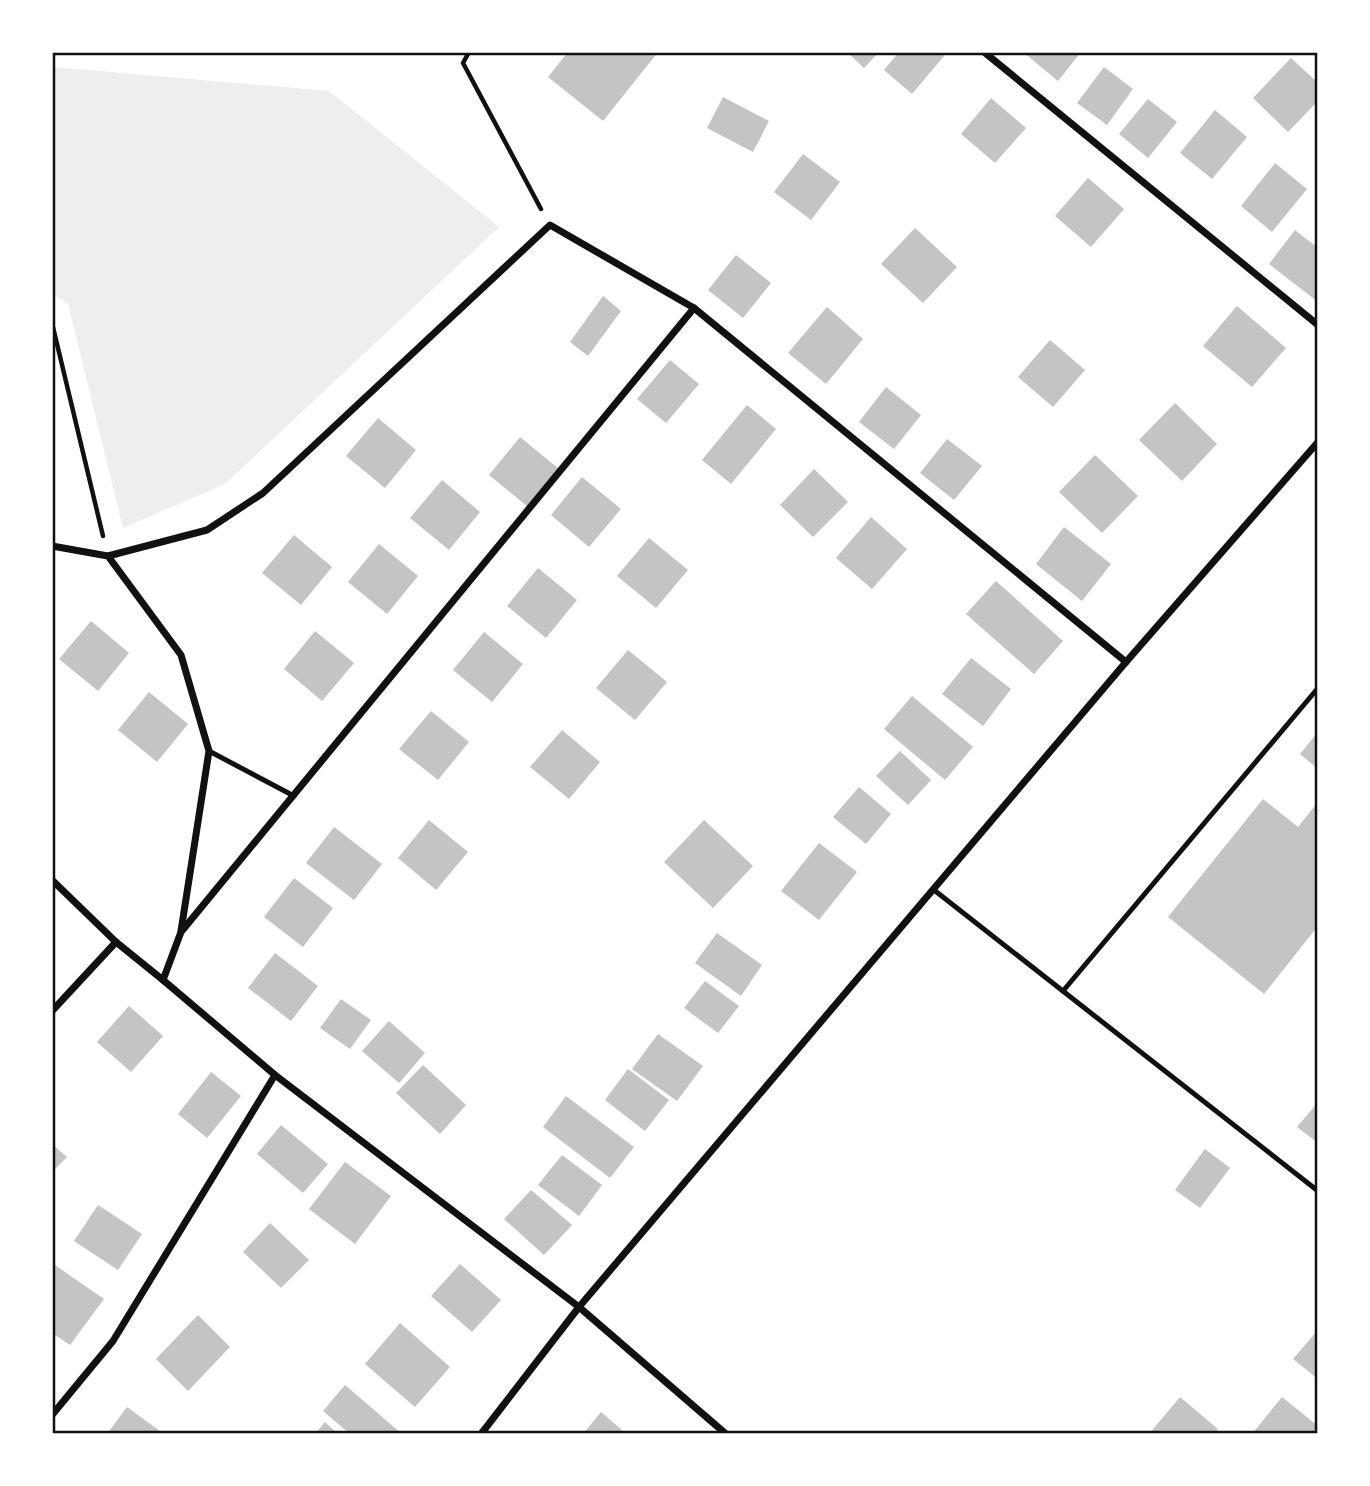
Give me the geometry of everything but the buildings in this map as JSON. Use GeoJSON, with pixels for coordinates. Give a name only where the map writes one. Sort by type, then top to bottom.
{"type":"FeatureCollection","features":[{"type":"Feature","properties":{"kind":"street"},"geometry":{"type":"LineString","coordinates":[[984,52],[1318,325]]}},
{"type":"Feature","properties":{"kind":"street"},"geometry":{"type":"LineString","coordinates":[[52,546],[108,556],[206,530],[263,493],[550,225],[694,308],[1126,662]]}},
{"type":"Feature","properties":{"kind":"street"},"geometry":{"type":"LineString","coordinates":[[181,932],[694,308]]}},
{"type":"Feature","properties":{"kind":"street"},"geometry":{"type":"LineString","coordinates":[[481,1433],[579,1307],[1126,662],[1318,442]]}},
{"type":"Feature","properties":{"kind":"street"},"geometry":{"type":"LineString","coordinates":[[108,556],[181,655],[208,751],[181,932],[163,980]]}},
{"type":"Feature","properties":{"kind":"street"},"geometry":{"type":"LineString","coordinates":[[52,880],[116,942],[275,1075],[579,1307],[726,1433]]}},
{"type":"Feature","properties":{"kind":"street"},"geometry":{"type":"LineString","coordinates":[[52,1011],[116,942]]}},
{"type":"Feature","properties":{"kind":"street"},"geometry":{"type":"LineString","coordinates":[[52,1415],[113,1342],[275,1075]]}},
{"type":"Feature","properties":{"kind":"lane"},"geometry":{"type":"LineString","coordinates":[[1063,991],[1318,688]]}},
{"type":"Feature","properties":{"kind":"lane"},"geometry":{"type":"LineString","coordinates":[[208,751],[294,796]]}},
{"type":"Feature","properties":{"kind":"lane"},"geometry":{"type":"LineString","coordinates":[[933,890],[1318,1191]]}},
{"type":"Feature","properties":{"kind":"path"},"geometry":{"type":"LineString","coordinates":[[468,52],[463,63],[550,225]]}},
{"type":"Feature","properties":{"kind":"path"},"geometry":{"type":"LineString","coordinates":[[52,323],[108,556]]}},
{"type":"Feature","properties":{"kind":"shaded area"},"geometry":{"type":"Polygon","coordinates":[[[53,67],[329,91],[499,227],[225,484],[123,528],[68,304],[53,294],[53,67]]]}}]}
